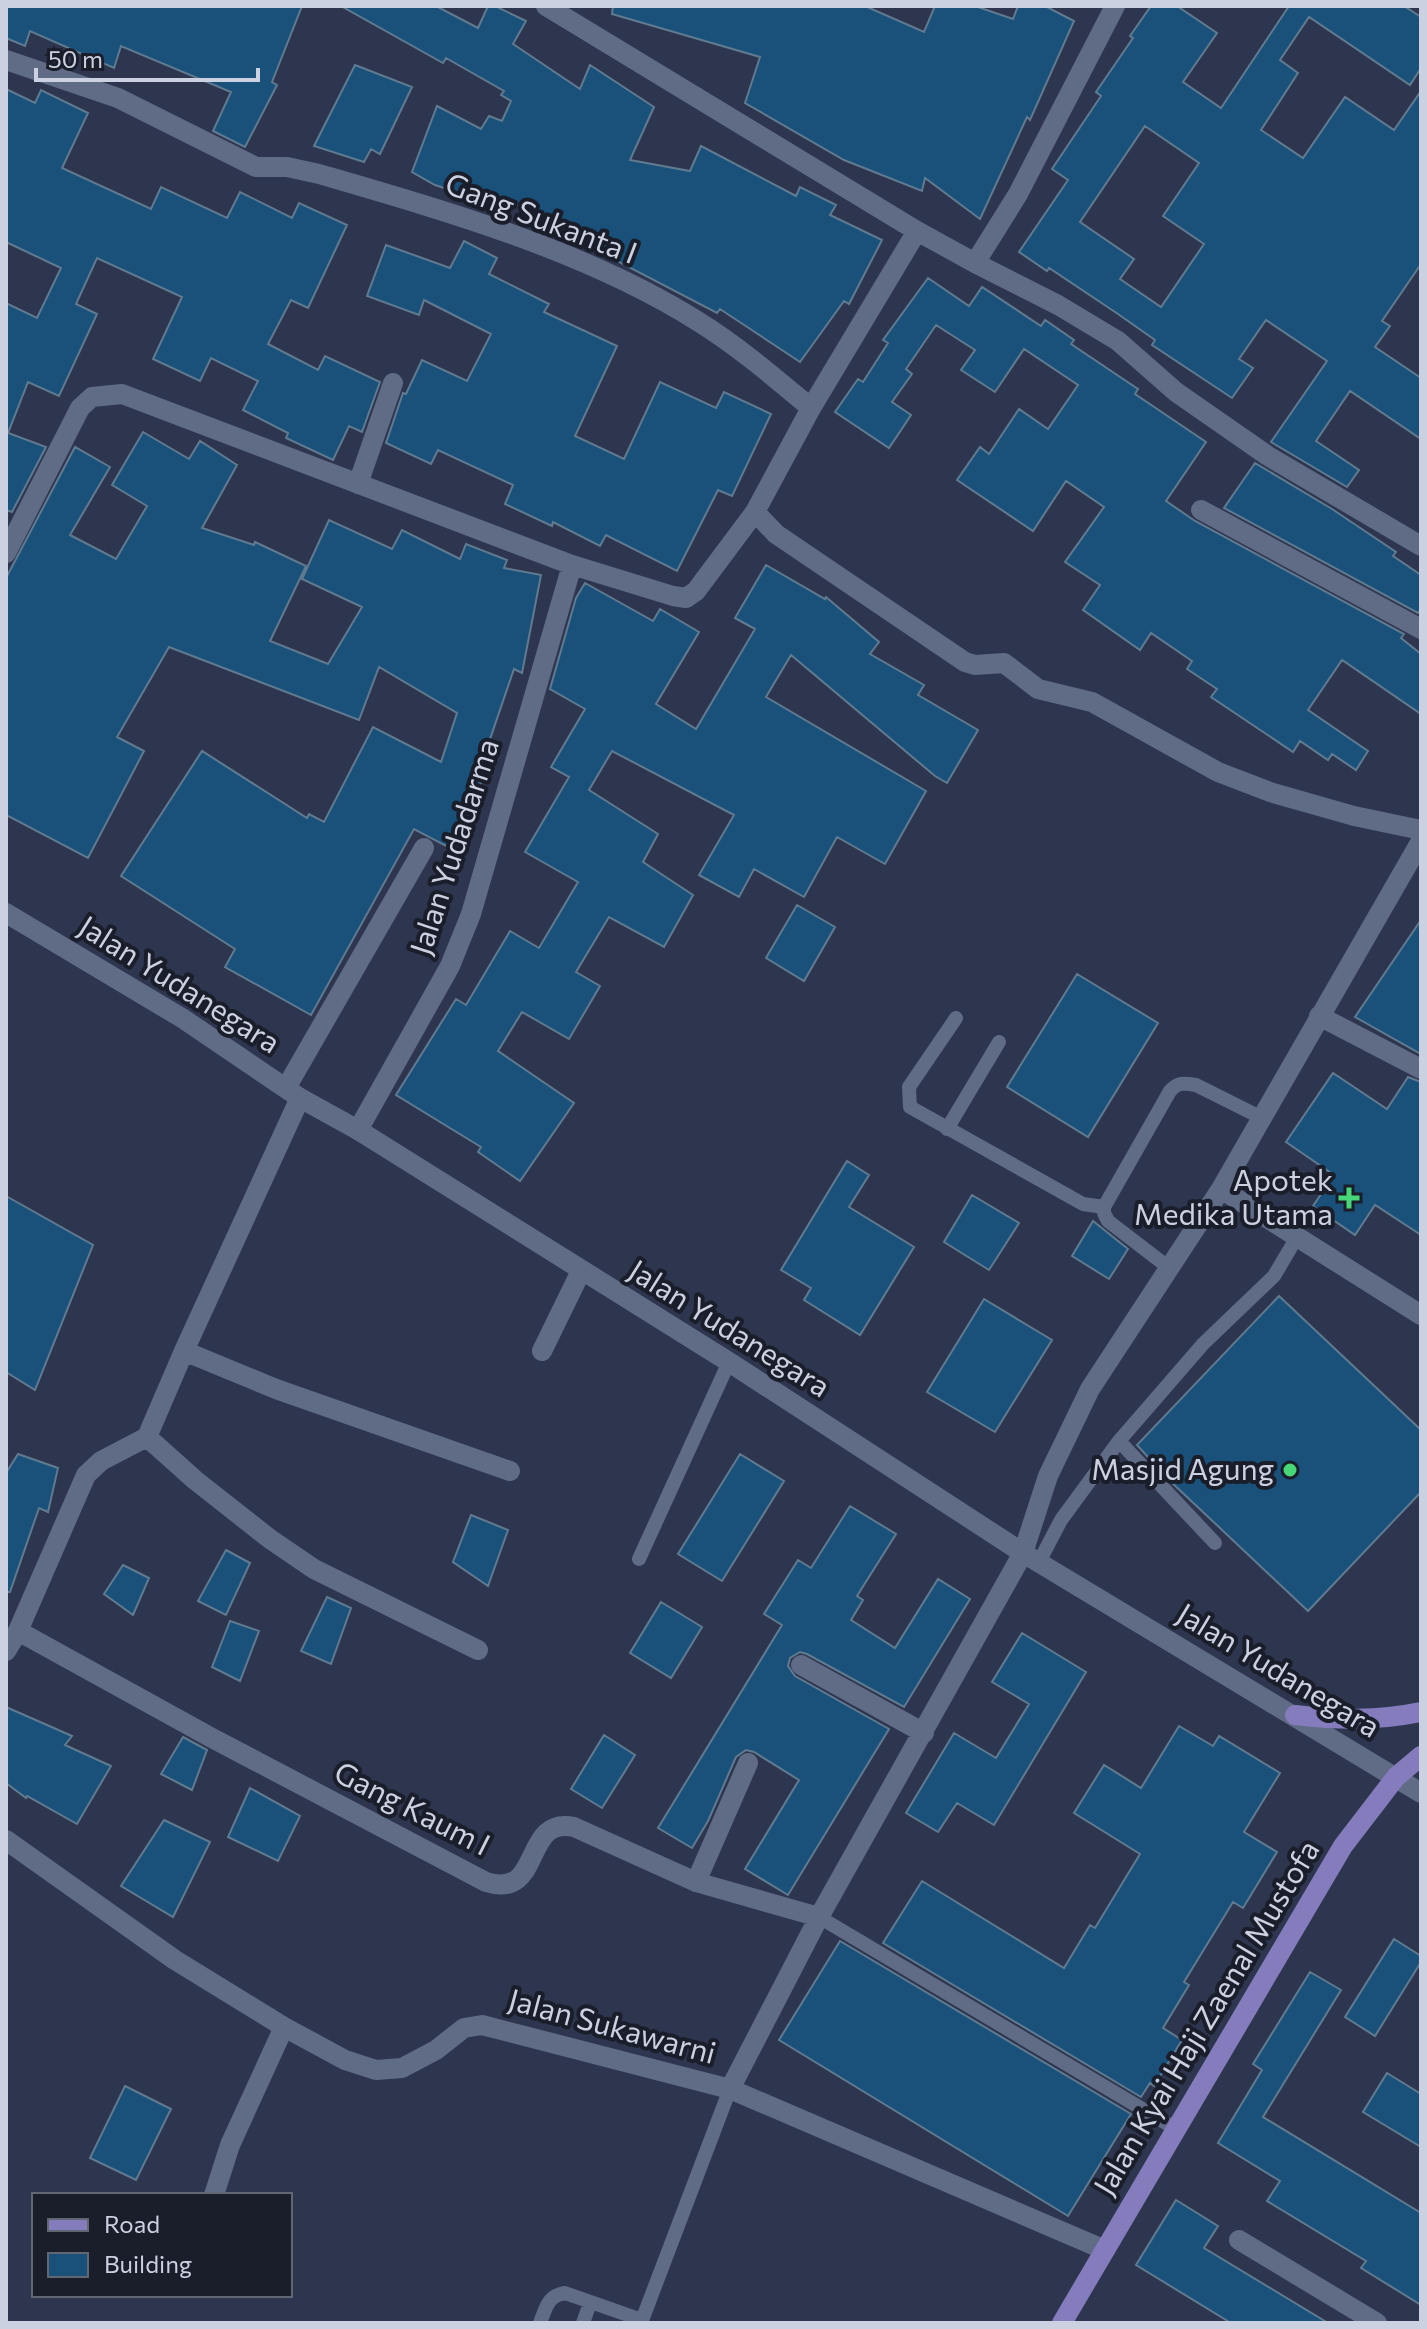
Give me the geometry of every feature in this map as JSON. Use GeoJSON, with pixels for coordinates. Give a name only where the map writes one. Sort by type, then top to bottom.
{"type":"FeatureCollection","features":[{"type":"Feature","properties":{"kind":"main road"},"geometry":{"type":"LineString","coordinates":[[1295,1715],[1345,1720],[1421,1712]]}},
{"type":"Feature","properties":{"kind":"main road","name":"Jalan Kyai Haji Zaenal Mustofa"},"geometry":{"type":"LineString","coordinates":[[1062,2323],[1343,1846],[1396,1777],[1421,1756]]}},
{"type":"Feature","properties":{"kind":"street"},"geometry":{"type":"LineString","coordinates":[[546,6],[917,231],[1058,305],[1118,341],[1176,392],[1268,456],[1421,546]]}},
{"type":"Feature","properties":{"kind":"street"},"geometry":{"type":"LineString","coordinates":[[975,263],[1018,194],[1115,6]]}},
{"type":"Feature","properties":{"kind":"street","name":"Gang Sukanta I"},"geometry":{"type":"LineString","coordinates":[[6,60],[118,98],[256,167],[287,167],[365,187],[557,251],[623,280],[699,322],[759,365],[811,408]]}},
{"type":"Feature","properties":{"kind":"street"},"geometry":{"type":"LineString","coordinates":[[6,553],[80,408],[92,397],[107,393],[122,394],[572,565],[686,598],[696,591],[755,512],[811,408],[917,231]]}},
{"type":"Feature","properties":{"kind":"street"},"geometry":{"type":"LineString","coordinates":[[358,484],[393,383]]}},
{"type":"Feature","properties":{"kind":"street"},"geometry":{"type":"LineString","coordinates":[[1201,510],[1421,629]]}},
{"type":"Feature","properties":{"kind":"street"},"geometry":{"type":"LineString","coordinates":[[755,512],[776,534],[965,662],[975,665],[1004,663],[1038,689],[1092,702],[1218,772],[1270,792],[1354,816],[1421,830]]}},
{"type":"Feature","properties":{"kind":"street","name":"Jalan Yudadarma"},"geometry":{"type":"LineString","coordinates":[[358,1130],[450,966],[471,914],[572,565]]}},
{"type":"Feature","properties":{"kind":"street"},"geometry":{"type":"LineString","coordinates":[[730,2089],[819,1917],[924,1733],[1031,1558],[1048,1476],[1090,1389],[1221,1189],[1421,841]]}},
{"type":"Feature","properties":{"kind":"street"},"geometry":{"type":"LineString","coordinates":[[6,1651],[18,1631],[86,1475],[101,1461],[147,1437],[293,1093],[424,848]]}},
{"type":"Feature","properties":{"kind":"street","name":"Jalan Yudanegara"},"geometry":{"type":"LineString","coordinates":[[6,913],[182,1018],[293,1093],[358,1130],[729,1362],[1031,1558],[1421,1793]]}},
{"type":"Feature","properties":{"kind":"street"},"geometry":{"type":"LineString","coordinates":[[1319,1016],[1421,1069]]}},
{"type":"Feature","properties":{"kind":"street"},"geometry":{"type":"LineString","coordinates":[[1221,1189],[1421,1315]]}},
{"type":"Feature","properties":{"kind":"street"},"geometry":{"type":"LineString","coordinates":[[542,1351],[581,1271]]}},
{"type":"Feature","properties":{"kind":"street"},"geometry":{"type":"LineString","coordinates":[[184,1351],[276,1389],[510,1471]]}},
{"type":"Feature","properties":{"kind":"street"},"geometry":{"type":"LineString","coordinates":[[147,1437],[195,1480],[314,1569],[478,1650]]}},
{"type":"Feature","properties":{"kind":"street","name":"Gang Kaum I"},"geometry":{"type":"LineString","coordinates":[[18,1631],[486,1882],[500,1886],[512,1884],[552,1826],[563,1825],[574,1827],[696,1882],[819,1917]]}},
{"type":"Feature","properties":{"kind":"street"},"geometry":{"type":"LineString","coordinates":[[801,1665],[924,1733]]}},
{"type":"Feature","properties":{"kind":"street"},"geometry":{"type":"LineString","coordinates":[[696,1882],[748,1763]]}},
{"type":"Feature","properties":{"kind":"street","name":"Jalan Sukawarni"},"geometry":{"type":"LineString","coordinates":[[6,1840],[175,1960],[284,2027],[345,2060],[376,2070],[402,2068],[436,2050],[464,2028],[482,2025],[730,2089],[1105,2250]]}},
{"type":"Feature","properties":{"kind":"street"},"geometry":{"type":"LineString","coordinates":[[215,2193],[230,2145],[284,2027]]}},
{"type":"Feature","properties":{"kind":"street"},"geometry":{"type":"LineString","coordinates":[[1239,2240],[1377,2323]]}},
{"type":"Feature","properties":{"kind":"lane"},"geometry":{"type":"LineString","coordinates":[[956,1018],[909,1087],[907,1098],[910,1107],[1083,1204],[1104,1207]]}},
{"type":"Feature","properties":{"kind":"lane"},"geometry":{"type":"LineString","coordinates":[[947,1129],[999,1042]]}},
{"type":"Feature","properties":{"kind":"lane"},"geometry":{"type":"LineString","coordinates":[[1168,1267],[1108,1221],[1104,1207],[1176,1085],[1196,1085],[1262,1118]]}},
{"type":"Feature","properties":{"kind":"lane"},"geometry":{"type":"LineString","coordinates":[[1031,1558],[1119,1441],[1203,1344],[1274,1276],[1297,1237]]}},
{"type":"Feature","properties":{"kind":"lane"},"geometry":{"type":"LineString","coordinates":[[639,1559],[729,1362]]}},
{"type":"Feature","properties":{"kind":"lane"},"geometry":{"type":"LineString","coordinates":[[1119,1441],[1215,1543]]}},
{"type":"Feature","properties":{"kind":"lane"},"geometry":{"type":"LineString","coordinates":[[819,1917],[1176,2129]]}},
{"type":"Feature","properties":{"kind":"lane"},"geometry":{"type":"LineString","coordinates":[[540,2323],[549,2300],[565,2293],[642,2322],[730,2089]]}},
{"type":"Feature","properties":{"kind":"lane"},"geometry":{"type":"LineString","coordinates":[[583,2323],[590,2303]]}},
{"type":"Feature","properties":{"kind":"building"},"geometry":{"type":"Polygon","coordinates":[[[6,6],[302,6],[272,82],[277,85],[245,147],[213,131],[231,92],[121,46],[114,68],[30,31],[25,46],[6,38],[6,6]]]}},
{"type":"Feature","properties":{"kind":"building"},"geometry":{"type":"Polygon","coordinates":[[[341,6],[436,6],[478,28],[488,6],[495,6],[526,21],[513,44],[580,89],[590,65],[654,107],[630,160],[690,171],[701,146],[796,196],[800,187],[836,205],[830,215],[882,240],[849,304],[844,301],[800,362],[720,309],[717,313],[579,241],[583,235],[503,198],[499,206],[435,185],[412,172],[437,106],[481,129],[489,116],[502,121],[511,101],[501,95],[504,91],[446,58],[443,63],[341,6]]]}},
{"type":"Feature","properties":{"kind":"building"},"geometry":{"type":"Polygon","coordinates":[[[613,6],[865,6],[924,32],[935,6],[975,6],[1013,19],[1018,6],[1045,6],[1074,21],[1030,120],[1027,117],[980,219],[925,178],[922,191],[844,160],[745,103],[760,57],[612,14],[613,6]]]}},
{"type":"Feature","properties":{"kind":"building"},"geometry":{"type":"Polygon","coordinates":[[[1151,6],[1177,6],[1217,33],[1183,82],[1221,108],[1289,6],[1404,6],[1421,17],[1421,68],[1410,85],[1309,17],[1280,60],[1298,73],[1261,130],[1303,158],[1345,97],[1394,130],[1421,91],[1421,264],[1382,321],[1390,326],[1375,347],[1421,378],[1421,439],[1350,391],[1316,441],[1359,470],[1347,487],[1271,442],[1327,361],[1266,320],[1239,359],[1253,368],[1232,398],[1152,345],[1155,340],[1118,314],[1019,252],[1068,180],[1052,169],[1101,96],[1096,92],[1133,38],[1130,36],[1151,6]],[[1145,126],[1080,222],[1134,259],[1120,279],[1161,307],[1204,244],[1163,216],[1199,163],[1145,126]]]}},
{"type":"Feature","properties":{"kind":"building"},"geometry":{"type":"Polygon","coordinates":[[[355,65],[412,87],[380,154],[371,149],[364,162],[314,146],[355,65]]]}},
{"type":"Feature","properties":{"kind":"building"},"geometry":{"type":"Polygon","coordinates":[[[6,89],[35,103],[41,90],[88,113],[62,168],[151,209],[161,187],[227,218],[240,192],[292,218],[299,203],[347,225],[308,308],[291,300],[268,344],[318,370],[325,356],[380,382],[362,432],[349,426],[333,460],[286,438],[288,433],[243,410],[258,381],[211,358],[200,381],[153,359],[182,297],[97,258],[76,304],[97,314],[59,396],[28,382],[8,433],[46,447],[12,512],[6,510],[6,303],[37,318],[61,268],[6,242],[6,89]]]}},
{"type":"Feature","properties":{"kind":"building"},"geometry":{"type":"Polygon","coordinates":[[[464,241],[497,258],[489,274],[549,304],[544,312],[617,346],[575,436],[624,459],[660,382],[716,408],[724,392],[771,414],[732,496],[718,490],[677,571],[606,535],[600,546],[553,522],[552,526],[505,504],[513,485],[438,450],[431,464],[386,443],[403,393],[406,394],[422,360],[467,381],[491,334],[424,300],[419,315],[367,296],[386,245],[450,268],[464,241]]]}},
{"type":"Feature","properties":{"kind":"building"},"geometry":{"type":"Polygon","coordinates":[[[928,278],[969,306],[982,287],[1041,326],[1045,320],[1074,340],[1071,344],[1138,389],[1135,394],[1206,442],[1166,501],[1195,521],[1404,634],[1401,638],[1421,654],[1421,714],[1342,660],[1308,710],[1368,751],[1356,770],[1332,754],[1328,760],[1300,741],[1293,752],[1211,697],[1217,689],[1187,669],[1192,661],[1151,633],[1140,650],[1083,610],[1100,585],[1065,562],[1104,507],[1066,481],[1033,531],[957,480],[980,447],[989,454],[1019,409],[1048,429],[1078,385],[1024,349],[995,392],[961,370],[975,350],[936,325],[906,369],[912,374],[892,402],[911,415],[889,448],[835,412],[858,379],[863,382],[888,343],[883,340],[928,278]]]}},
{"type":"Feature","properties":{"kind":"building"},"geometry":{"type":"Polygon","coordinates":[[[143,432],[189,459],[200,441],[237,465],[202,528],[254,545],[255,542],[306,566],[270,641],[328,664],[362,607],[302,579],[329,520],[392,549],[402,530],[460,559],[466,544],[507,560],[504,568],[541,575],[522,673],[514,669],[476,780],[481,783],[448,847],[414,829],[311,1015],[225,967],[235,949],[121,876],[202,751],[307,818],[309,814],[324,822],[373,727],[441,762],[457,713],[379,667],[359,720],[169,647],[117,737],[144,751],[88,858],[6,815],[6,578],[75,447],[110,467],[70,535],[116,559],[147,506],[112,485],[143,432]]]}},
{"type":"Feature","properties":{"kind":"building"},"geometry":{"type":"Polygon","coordinates":[[[1255,463],[1396,552],[1393,556],[1421,575],[1421,609],[1418,613],[1224,508],[1255,463]]]}},
{"type":"Feature","properties":{"kind":"building"},"geometry":{"type":"Polygon","coordinates":[[[766,565],[826,597],[879,642],[870,654],[924,685],[918,695],[978,730],[947,783],[791,655],[766,697],[926,791],[885,864],[837,837],[804,897],[754,869],[739,897],[699,875],[734,815],[612,751],[589,790],[658,834],[643,862],[693,895],[664,947],[609,917],[576,972],[600,986],[569,1039],[522,1012],[498,1051],[574,1103],[520,1181],[478,1152],[481,1147],[396,1095],[456,999],[466,1005],[510,931],[539,948],[578,882],[525,852],[569,777],[551,767],[585,709],[550,689],[576,598],[585,583],[653,621],[660,609],[699,632],[656,704],[696,729],[755,629],[735,618],[766,565]]]}},
{"type":"Feature","properties":{"kind":"building"},"geometry":{"type":"Polygon","coordinates":[[[797,905],[835,927],[804,981],[766,958],[797,905]]]}},
{"type":"Feature","properties":{"kind":"building"},"geometry":{"type":"Polygon","coordinates":[[[1421,920],[1421,1054],[1355,1017],[1421,920]]]}},
{"type":"Feature","properties":{"kind":"building"},"geometry":{"type":"Polygon","coordinates":[[[1077,974],[1158,1023],[1088,1137],[1007,1087],[1077,974]]]}},
{"type":"Feature","properties":{"kind":"building"},"geometry":{"type":"Polygon","coordinates":[[[1333,1073],[1387,1109],[1408,1077],[1421,1082],[1421,1235],[1375,1205],[1355,1235],[1313,1206],[1334,1175],[1286,1142],[1333,1073]]]}},
{"type":"Feature","properties":{"kind":"building"},"geometry":{"type":"Polygon","coordinates":[[[847,1161],[869,1175],[849,1207],[914,1247],[860,1335],[804,1300],[811,1288],[781,1270],[847,1161]]]}},
{"type":"Feature","properties":{"kind":"building"},"geometry":{"type":"Polygon","coordinates":[[[972,1195],[1019,1223],[989,1270],[944,1242],[972,1195]]]}},
{"type":"Feature","properties":{"kind":"building"},"geometry":{"type":"Polygon","coordinates":[[[6,1196],[93,1245],[35,1390],[6,1372],[6,1196]]]}},
{"type":"Feature","properties":{"kind":"building"},"geometry":{"type":"Polygon","coordinates":[[[1093,1221],[1128,1249],[1109,1279],[1072,1256],[1093,1221]]]}},
{"type":"Feature","properties":{"kind":"building","name":"Masjid Agung"},"geometry":{"type":"Polygon","coordinates":[[[1279,1296],[1421,1430],[1421,1492],[1308,1611],[1169,1480],[1137,1445],[1279,1296]]]}},
{"type":"Feature","properties":{"kind":"building"},"geometry":{"type":"Polygon","coordinates":[[[984,1299],[1052,1340],[995,1432],[927,1392],[984,1299]]]}},
{"type":"Feature","properties":{"kind":"building"},"geometry":{"type":"Polygon","coordinates":[[[18,1454],[58,1468],[48,1512],[39,1508],[10,1592],[6,1592],[6,1473],[18,1454]]]}},
{"type":"Feature","properties":{"kind":"building"},"geometry":{"type":"Polygon","coordinates":[[[740,1454],[784,1481],[722,1581],[678,1554],[740,1454]]]}},
{"type":"Feature","properties":{"kind":"building"},"geometry":{"type":"Polygon","coordinates":[[[850,1506],[896,1534],[857,1596],[863,1600],[851,1620],[895,1648],[938,1579],[970,1599],[904,1707],[807,1654],[800,1652],[790,1658],[788,1666],[795,1676],[889,1729],[788,1895],[745,1869],[799,1780],[754,1752],[746,1750],[736,1757],[708,1821],[692,1848],[658,1828],[782,1625],[764,1614],[798,1560],[811,1568],[850,1506]]]}},
{"type":"Feature","properties":{"kind":"building"},"geometry":{"type":"Polygon","coordinates":[[[471,1515],[508,1530],[488,1586],[453,1562],[471,1515]]]}},
{"type":"Feature","properties":{"kind":"building"},"geometry":{"type":"Polygon","coordinates":[[[226,1550],[250,1563],[226,1615],[198,1601],[226,1550]]]}},
{"type":"Feature","properties":{"kind":"building"},"geometry":{"type":"Polygon","coordinates":[[[123,1565],[149,1578],[133,1615],[104,1594],[123,1565]]]}},
{"type":"Feature","properties":{"kind":"building"},"geometry":{"type":"Polygon","coordinates":[[[327,1597],[351,1608],[331,1664],[301,1651],[327,1597]]]}},
{"type":"Feature","properties":{"kind":"building"},"geometry":{"type":"Polygon","coordinates":[[[661,1602],[702,1627],[671,1678],[630,1653],[661,1602]]]}},
{"type":"Feature","properties":{"kind":"building"},"geometry":{"type":"Polygon","coordinates":[[[230,1621],[259,1631],[240,1681],[212,1667],[230,1621]]]}},
{"type":"Feature","properties":{"kind":"building"},"geometry":{"type":"Polygon","coordinates":[[[1022,1633],[1086,1672],[994,1825],[957,1803],[938,1832],[906,1813],[954,1733],[996,1758],[1029,1704],[992,1682],[1022,1633]]]}},
{"type":"Feature","properties":{"kind":"building"},"geometry":{"type":"Polygon","coordinates":[[[6,1707],[72,1736],[65,1745],[111,1766],[77,1824],[26,1798],[6,1783],[6,1707]]]}},
{"type":"Feature","properties":{"kind":"building"},"geometry":{"type":"Polygon","coordinates":[[[1179,1726],[1213,1746],[1219,1736],[1280,1773],[1244,1832],[1277,1852],[1243,1908],[1233,1902],[1184,1982],[1189,1985],[1163,2028],[1182,2040],[1154,2086],[1150,2083],[1141,2097],[883,1943],[922,1881],[1064,1968],[1090,1925],[1095,1928],[1140,1854],[1074,1813],[1104,1765],[1141,1788],[1179,1726]]]}},
{"type":"Feature","properties":{"kind":"building"},"geometry":{"type":"Polygon","coordinates":[[[604,1735],[635,1755],[602,1808],[571,1789],[604,1735]]]}},
{"type":"Feature","properties":{"kind":"building"},"geometry":{"type":"Polygon","coordinates":[[[183,1737],[207,1750],[192,1790],[161,1774],[183,1737]]]}},
{"type":"Feature","properties":{"kind":"building"},"geometry":{"type":"Polygon","coordinates":[[[250,1788],[300,1816],[278,1861],[228,1837],[250,1788]]]}},
{"type":"Feature","properties":{"kind":"building"},"geometry":{"type":"Polygon","coordinates":[[[164,1820],[210,1842],[173,1917],[121,1886],[164,1820]]]}},
{"type":"Feature","properties":{"kind":"building"},"geometry":{"type":"Polygon","coordinates":[[[1394,1939],[1421,1956],[1421,1962],[1375,2036],[1345,2017],[1394,1939]]]}},
{"type":"Feature","properties":{"kind":"building"},"geometry":{"type":"Polygon","coordinates":[[[840,1941],[1131,2114],[1068,2216],[779,2040],[840,1941]]]}},
{"type":"Feature","properties":{"kind":"building"},"geometry":{"type":"Polygon","coordinates":[[[1310,1972],[1341,1990],[1263,2117],[1421,2213],[1421,2305],[1361,2268],[1366,2261],[1267,2201],[1280,2181],[1218,2143],[1262,2070],[1253,2064],[1310,1972]]]}},
{"type":"Feature","properties":{"kind":"building"},"geometry":{"type":"Polygon","coordinates":[[[1387,2073],[1421,2094],[1421,2147],[1363,2112],[1387,2073]]]}},
{"type":"Feature","properties":{"kind":"building"},"geometry":{"type":"Polygon","coordinates":[[[125,2086],[171,2109],[136,2180],[90,2158],[125,2086]]]}},
{"type":"Feature","properties":{"kind":"building"},"geometry":{"type":"Polygon","coordinates":[[[1176,2200],[1218,2226],[1204,2248],[1328,2323],[1231,2323],[1136,2265],[1176,2200]]]}},
{"type":"Feature","properties":{"kind":"place","name":"Apotek Medika Utama"},"geometry":{"type":"Point","coordinates":[1349,1198]}},
{"type":"Feature","properties":{"kind":"place","name":"Masjid Agung"},"geometry":{"type":"Point","coordinates":[1290,1470]}}]}
